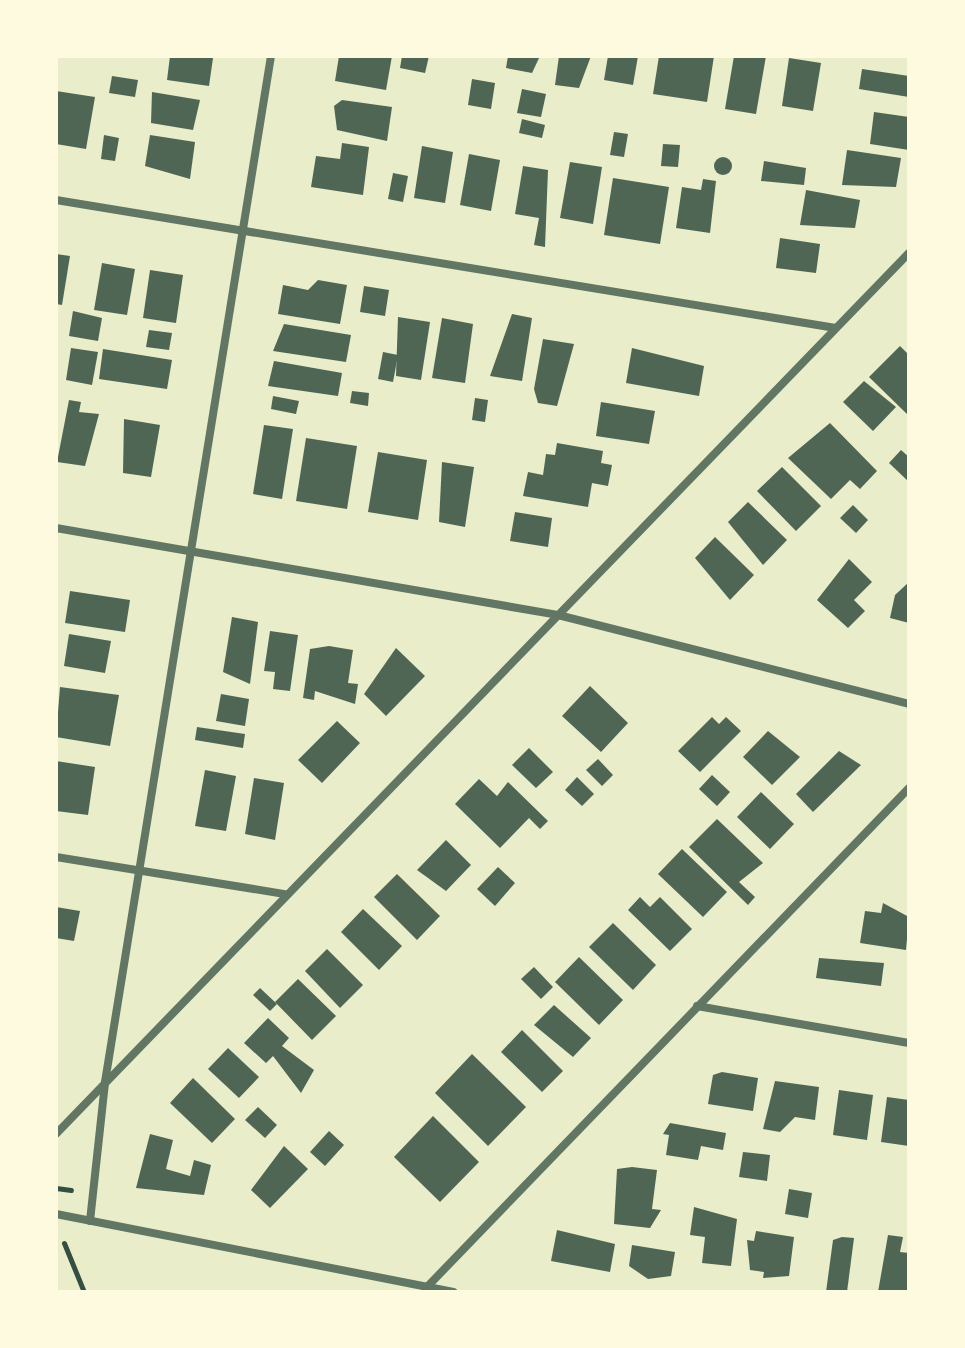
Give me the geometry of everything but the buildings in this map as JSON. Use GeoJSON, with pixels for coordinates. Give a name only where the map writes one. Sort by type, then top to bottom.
{"type":"FeatureCollection","features":[{"type":"Feature","properties":{"kind":"street"},"geometry":{"type":"LineString","coordinates":[[90,1221],[105,1082],[271,56]]}},
{"type":"Feature","properties":{"kind":"street"},"geometry":{"type":"LineString","coordinates":[[56,200],[836,328]]}},
{"type":"Feature","properties":{"kind":"street"},"geometry":{"type":"LineString","coordinates":[[56,1134],[285,894],[909,253]]}},
{"type":"Feature","properties":{"kind":"street"},"geometry":{"type":"LineString","coordinates":[[56,528],[558,615],[909,704]]}},
{"type":"Feature","properties":{"kind":"street"},"geometry":{"type":"LineString","coordinates":[[426,1288],[909,788]]}},
{"type":"Feature","properties":{"kind":"street"},"geometry":{"type":"LineString","coordinates":[[56,857],[285,894]]}},
{"type":"Feature","properties":{"kind":"street"},"geometry":{"type":"LineString","coordinates":[[697,1006],[909,1043]]}},
{"type":"Feature","properties":{"kind":"street"},"geometry":{"type":"LineString","coordinates":[[56,1214],[453,1292]]}},
{"type":"Feature","properties":{"kind":"path"},"geometry":{"type":"LineString","coordinates":[[56,1188],[71,1190]]}},
{"type":"Feature","properties":{"kind":"path"},"geometry":{"type":"LineString","coordinates":[[64,1243],[84,1292]]}}]}
